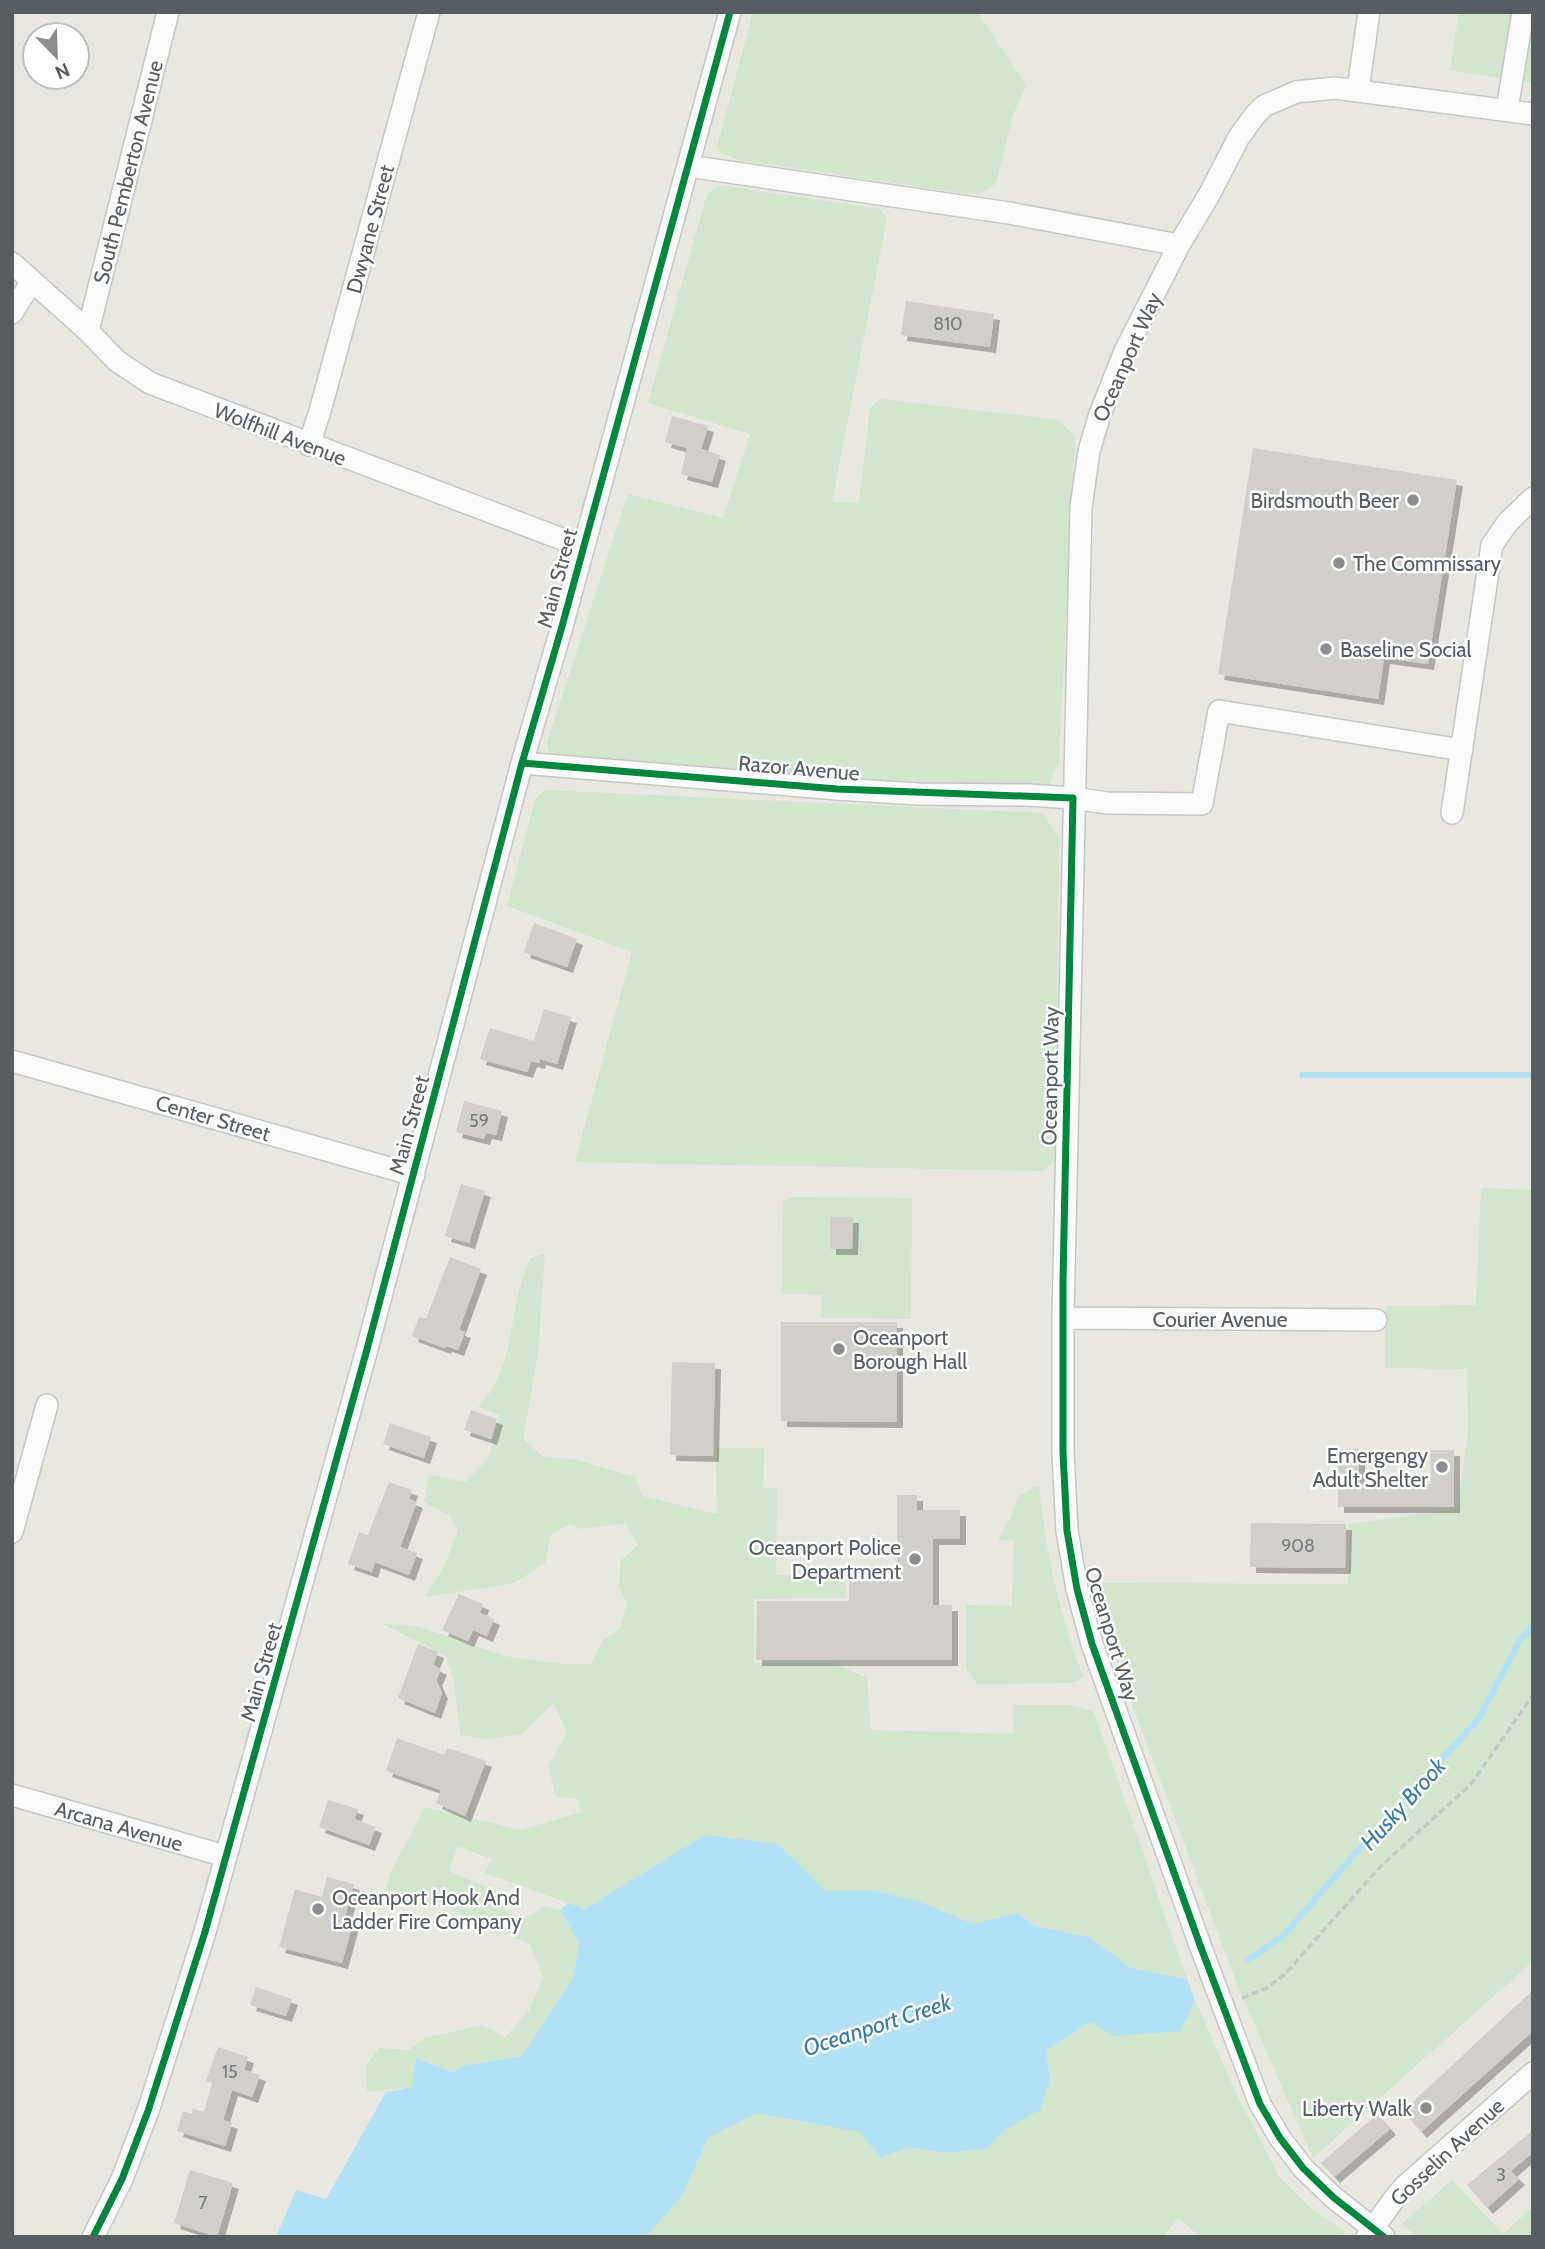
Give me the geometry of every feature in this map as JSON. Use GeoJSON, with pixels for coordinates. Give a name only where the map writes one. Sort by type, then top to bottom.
{"type":"FeatureCollection","features":[{"type":"Feature","properties":{"kind":"street","name":"South Pemberton Avenue"},"geometry":{"type":"LineString","coordinates":[[88,331],[168,12]]}},
{"type":"Feature","properties":{"kind":"street","name":"Dwyane Street"},"geometry":{"type":"LineString","coordinates":[[309,445],[429,12]]}},
{"type":"Feature","properties":{"kind":"street","name":"Main Street"},"geometry":{"type":"LineString","coordinates":[[93,2237],[121,2179],[148,2111],[194,1970],[299,1601],[522,763],[730,12]]}},
{"type":"Feature","properties":{"kind":"street"},"geometry":{"type":"LineString","coordinates":[[1358,90],[1369,12]]}},
{"type":"Feature","properties":{"kind":"street"},"geometry":{"type":"LineString","coordinates":[[1507,110],[1523,12]]}},
{"type":"Feature","properties":{"kind":"street","name":"Oceanport Way"},"geometry":{"type":"LineString","coordinates":[[1375,2234],[1303,2168],[1280,2138],[1256,2094],[1093,1644],[1077,1589],[1067,1531],[1063,1452],[1063,1318],[1073,798],[1083,488],[1089,451],[1100,414],[1125,351],[1179,245],[1239,137],[1264,106],[1296,92],[1318,88],[1358,90],[1533,114]]}},
{"type":"Feature","properties":{"kind":"street"},"geometry":{"type":"LineString","coordinates":[[688,166],[1009,213],[1179,245]]}},
{"type":"Feature","properties":{"kind":"street","name":"Wolfhill Avenue"},"geometry":{"type":"LineString","coordinates":[[12,263],[88,331],[117,361],[150,383],[583,547]]}},
{"type":"Feature","properties":{"kind":"street"},"geometry":{"type":"LineString","coordinates":[[12,313],[32,281]]}},
{"type":"Feature","properties":{"kind":"street"},"geometry":{"type":"LineString","coordinates":[[1452,813],[1492,545],[1508,522],[1533,498]]}},
{"type":"Feature","properties":{"kind":"street","name":"Razor Avenue"},"geometry":{"type":"LineString","coordinates":[[522,763],[850,790],[1073,798],[1107,803],[1202,804],[1219,710],[1462,750]]}},
{"type":"Feature","properties":{"kind":"street","name":"Center Street"},"geometry":{"type":"LineString","coordinates":[[12,1061],[414,1175]]}},
{"type":"Feature","properties":{"kind":"street","name":"Courier Avenue"},"geometry":{"type":"LineString","coordinates":[[1063,1318],[1376,1320]]}},
{"type":"Feature","properties":{"kind":"street"},"geometry":{"type":"LineString","coordinates":[[12,1532],[47,1405]]}},
{"type":"Feature","properties":{"kind":"street","name":"Arcana Avenue"},"geometry":{"type":"LineString","coordinates":[[12,1795],[225,1856]]}},
{"type":"Feature","properties":{"kind":"street","name":"Gosselin Avenue"},"geometry":{"type":"LineString","coordinates":[[1375,2234],[1405,2186],[1533,2073]]}},
{"type":"Feature","properties":{"kind":"path"},"geometry":{"type":"LineString","coordinates":[[1224,2006],[1267,1988],[1284,1974],[1379,1868],[1471,1784],[1533,1695]]}},
{"type":"Feature","properties":{"kind":"green space"},"geometry":{"type":"Polygon","coordinates":[[[753,12],[977,12],[1026,85],[1013,115],[996,183],[981,192],[962,193],[739,160],[721,153],[717,147],[753,12]]]}},
{"type":"Feature","properties":{"kind":"green space"},"geometry":{"type":"Polygon","coordinates":[[[1459,12],[1533,12],[1533,83],[1450,70],[1459,12]]]}},
{"type":"Feature","properties":{"kind":"green space"},"geometry":{"type":"Polygon","coordinates":[[[719,185],[880,209],[887,218],[832,502],[859,503],[870,408],[880,399],[1059,420],[1075,437],[1059,762],[1049,784],[1028,788],[560,763],[550,754],[547,742],[628,494],[723,518],[750,434],[648,403],[707,194],[719,185]]]}},
{"type":"Feature","properties":{"kind":"green space"},"geometry":{"type":"Polygon","coordinates":[[[545,790],[1042,813],[1059,837],[1055,1160],[1044,1171],[575,1162],[632,952],[507,906],[535,800],[545,790]]]}},
{"type":"Feature","properties":{"kind":"green space"},"geometry":{"type":"Polygon","coordinates":[[[1481,1188],[1533,1190],[1533,1961],[1313,2158],[1237,1984],[1124,1683],[1093,1583],[1348,1584],[1349,1524],[1457,1509],[1468,1433],[1467,1369],[1385,1368],[1385,1306],[1476,1305],[1481,1188]]]}},
{"type":"Feature","properties":{"kind":"green space"},"geometry":{"type":"Polygon","coordinates":[[[791,1197],[912,1198],[911,1319],[821,1318],[822,1295],[782,1294],[783,1202],[791,1197]]]}},
{"type":"Feature","properties":{"kind":"green space"},"geometry":{"type":"Polygon","coordinates":[[[545,1254],[538,1353],[523,1439],[542,1456],[577,1460],[635,1477],[642,1496],[717,1514],[716,1448],[764,1448],[763,1488],[777,1488],[776,1575],[846,1576],[846,1598],[754,1599],[754,1663],[833,1663],[867,1678],[871,1730],[1014,1734],[1013,1705],[1071,1705],[1094,1712],[1187,1979],[1131,1968],[1089,1937],[1036,1926],[1018,1913],[973,1924],[919,1901],[873,1891],[826,1891],[778,1844],[585,1909],[485,1873],[491,1859],[458,1846],[449,1871],[511,1898],[505,1911],[521,1920],[545,1906],[560,1910],[579,1943],[573,1977],[522,2056],[465,2065],[453,2072],[417,2058],[412,2087],[367,2092],[366,2065],[379,2048],[409,2050],[424,2038],[483,2025],[505,2037],[529,2011],[543,1977],[530,1945],[504,1932],[493,1933],[440,1903],[413,1907],[386,1890],[391,1871],[425,1807],[521,1830],[581,1812],[578,1799],[556,1797],[548,1765],[567,1733],[554,1703],[522,1734],[487,1739],[460,1735],[454,1681],[446,1656],[383,1624],[417,1626],[505,1656],[561,1664],[591,1664],[602,1641],[620,1628],[627,1603],[619,1586],[621,1560],[638,1545],[625,1523],[581,1529],[570,1524],[551,1534],[545,1563],[514,1583],[425,1597],[444,1567],[458,1530],[450,1516],[424,1502],[429,1475],[465,1482],[488,1459],[500,1415],[478,1407],[488,1396],[501,1371],[518,1295],[530,1258],[545,1254]]]}},
{"type":"Feature","properties":{"kind":"green space"},"geometry":{"type":"Polygon","coordinates":[[[1034,1487],[1039,1487],[1045,1536],[1055,1583],[1083,1676],[1070,1683],[977,1684],[966,1668],[966,1605],[1012,1606],[1014,1541],[998,1539],[1010,1519],[1018,1497],[1034,1487]]]}},
{"type":"Feature","properties":{"kind":"green space"},"geometry":{"type":"Polygon","coordinates":[[[1195,2000],[1235,2091],[1279,2176],[1311,2208],[1345,2232],[1342,2237],[1201,2237],[1178,2218],[1163,2237],[646,2237],[682,2196],[708,2138],[757,2113],[861,2132],[881,2157],[908,2147],[946,2153],[988,2148],[1004,2130],[1040,2109],[1050,2080],[1046,2050],[1091,2022],[1180,2031],[1195,2000]]]}},
{"type":"Feature","properties":{"kind":"green space"},"geometry":{"type":"Polygon","coordinates":[[[1452,2180],[1503,2234],[1533,2207],[1533,2237],[1418,2237],[1402,2224],[1452,2180]]]}},
{"type":"Feature","properties":{"kind":"water","name":"Oceanport Creek"},"geometry":{"type":"Polygon","coordinates":[[[705,1835],[778,1844],[826,1891],[873,1891],[919,1901],[973,1924],[1018,1913],[1036,1926],[1089,1937],[1131,1968],[1187,1979],[1195,2000],[1181,2031],[1114,2036],[1091,2022],[1046,2050],[1050,2080],[1040,2110],[1004,2130],[988,2148],[946,2153],[908,2147],[880,2158],[860,2132],[757,2113],[708,2138],[682,2196],[646,2237],[276,2237],[296,2190],[326,2199],[386,2092],[412,2087],[416,2058],[452,2072],[465,2065],[522,2056],[573,1977],[579,1943],[560,1910],[568,1903],[585,1909],[705,1835]]]}},
{"type":"Feature","properties":{"kind":"building"},"geometry":{"type":"Polygon","coordinates":[[[906,301],[994,314],[990,347],[901,335],[906,301]]]}},
{"type":"Feature","properties":{"kind":"building"},"geometry":{"type":"Polygon","coordinates":[[[672,416],[708,426],[701,449],[720,455],[712,482],[681,474],[687,448],[665,442],[672,416]]]}},
{"type":"Feature","properties":{"kind":"building","name":"The Commissary"},"geometry":{"type":"Polygon","coordinates":[[[1253,448],[1457,480],[1428,664],[1384,658],[1378,699],[1218,674],[1253,448]]]}},
{"type":"Feature","properties":{"kind":"building"},"geometry":{"type":"Polygon","coordinates":[[[534,923],[577,939],[567,967],[524,952],[534,923]]]}},
{"type":"Feature","properties":{"kind":"building"},"geometry":{"type":"Polygon","coordinates":[[[544,1009],[571,1017],[557,1064],[540,1059],[539,1063],[531,1061],[527,1072],[480,1059],[490,1028],[534,1041],[544,1009]]]}},
{"type":"Feature","properties":{"kind":"building"},"geometry":{"type":"Polygon","coordinates":[[[464,1101],[502,1111],[496,1135],[486,1133],[484,1139],[456,1132],[464,1101]]]}},
{"type":"Feature","properties":{"kind":"building"},"geometry":{"type":"Polygon","coordinates":[[[461,1184],[485,1191],[469,1243],[445,1236],[461,1184]]]}},
{"type":"Feature","properties":{"kind":"building"},"geometry":{"type":"Polygon","coordinates":[[[830,1217],[853,1217],[852,1249],[830,1249],[830,1217]]]}},
{"type":"Feature","properties":{"kind":"building"},"geometry":{"type":"Polygon","coordinates":[[[450,1257],[481,1269],[459,1330],[465,1332],[458,1350],[412,1336],[419,1317],[426,1319],[450,1257]]]}},
{"type":"Feature","properties":{"kind":"building","name":"Oceanport Borough Hall"},"geometry":{"type":"Polygon","coordinates":[[[781,1322],[897,1322],[897,1422],[781,1421],[781,1322]]]}},
{"type":"Feature","properties":{"kind":"building"},"geometry":{"type":"Polygon","coordinates":[[[672,1362],[715,1363],[713,1456],[670,1455],[672,1362]]]}},
{"type":"Feature","properties":{"kind":"building"},"geometry":{"type":"Polygon","coordinates":[[[471,1410],[497,1419],[491,1439],[464,1430],[471,1410]]]}},
{"type":"Feature","properties":{"kind":"building"},"geometry":{"type":"Polygon","coordinates":[[[390,1423],[431,1437],[424,1458],[383,1444],[390,1423]]]}},
{"type":"Feature","properties":{"kind":"building","name":"Emergengy Adult Shelter"},"geometry":{"type":"Polygon","coordinates":[[[1338,1449],[1359,1449],[1359,1484],[1431,1484],[1430,1450],[1454,1450],[1454,1507],[1338,1507],[1338,1449]]]}},
{"type":"Feature","properties":{"kind":"building"},"geometry":{"type":"Polygon","coordinates":[[[389,1482],[412,1490],[409,1499],[417,1502],[400,1547],[417,1553],[409,1575],[375,1562],[372,1572],[348,1564],[359,1532],[368,1535],[389,1482]]]}},
{"type":"Feature","properties":{"kind":"building","name":"Oceanport Police Department"},"geometry":{"type":"Polygon","coordinates":[[[897,1495],[917,1495],[917,1510],[960,1510],[960,1539],[933,1539],[933,1605],[952,1605],[952,1660],[756,1660],[757,1601],[849,1601],[849,1579],[897,1579],[897,1495]]]}},
{"type":"Feature","properties":{"kind":"building"},"geometry":{"type":"Polygon","coordinates":[[[1251,1523],[1346,1524],[1345,1568],[1250,1567],[1251,1523]]]}},
{"type":"Feature","properties":{"kind":"building"},"geometry":{"type":"Polygon","coordinates":[[[459,1594],[483,1604],[480,1613],[494,1619],[487,1636],[473,1630],[468,1641],[442,1630],[459,1594]]]}},
{"type":"Feature","properties":{"kind":"building"},"geometry":{"type":"Polygon","coordinates":[[[418,1644],[438,1652],[433,1665],[441,1669],[436,1680],[442,1693],[435,1713],[398,1698],[418,1644]]]}},
{"type":"Feature","properties":{"kind":"building"},"geometry":{"type":"Polygon","coordinates":[[[397,1738],[444,1755],[447,1749],[455,1750],[486,1761],[465,1816],[436,1803],[441,1790],[386,1771],[397,1738]]]}},
{"type":"Feature","properties":{"kind":"building"},"geometry":{"type":"Polygon","coordinates":[[[328,1800],[358,1809],[354,1819],[376,1827],[369,1845],[319,1827],[328,1800]]]}},
{"type":"Feature","properties":{"kind":"building","name":"Oceanport Hook And Ladder Fire Company"},"geometry":{"type":"Polygon","coordinates":[[[327,1877],[354,1884],[344,1921],[353,1923],[342,1963],[279,1947],[295,1889],[322,1897],[327,1877]]]}},
{"type":"Feature","properties":{"kind":"building"},"geometry":{"type":"Polygon","coordinates":[[[256,1987],[292,1999],[286,2016],[250,2005],[256,1987]]]}},
{"type":"Feature","properties":{"kind":"building"},"geometry":{"type":"Polygon","coordinates":[[[1533,1990],[1533,2031],[1421,2132],[1403,2111],[1533,1990]]]}},
{"type":"Feature","properties":{"kind":"building"},"geometry":{"type":"Polygon","coordinates":[[[218,2047],[248,2057],[244,2070],[260,2075],[252,2097],[232,2090],[223,2120],[232,2123],[225,2146],[177,2131],[183,2111],[192,2114],[193,2109],[204,2112],[212,2083],[206,2081],[218,2047]]]}},
{"type":"Feature","properties":{"kind":"building"},"geometry":{"type":"Polygon","coordinates":[[[1377,2114],[1390,2129],[1334,2177],[1321,2163],[1377,2114]]]}},
{"type":"Feature","properties":{"kind":"building"},"geometry":{"type":"Polygon","coordinates":[[[1533,2130],[1533,2152],[1511,2171],[1519,2179],[1487,2208],[1467,2185],[1533,2130]]]}},
{"type":"Feature","properties":{"kind":"building"},"geometry":{"type":"Polygon","coordinates":[[[190,2170],[233,2183],[217,2237],[174,2223],[190,2170]]]}},
{"type":"Feature","properties":{"kind":"waterway"},"geometry":{"type":"LineString","coordinates":[[1302,1075],[1533,1075]]}},
{"type":"Feature","properties":{"kind":"waterway","name":"Husky Brook"},"geometry":{"type":"LineString","coordinates":[[1248,1960],[1284,1935],[1478,1720],[1519,1642],[1533,1626]]}},
{"type":"Feature","properties":{"kind":"cycle path"},"geometry":{"type":"LineString","coordinates":[[93,2237],[122,2179],[148,2111],[205,1932],[366,1353],[522,763],[730,12]]}},
{"type":"Feature","properties":{"kind":"cycle path"},"geometry":{"type":"LineString","coordinates":[[522,763],[837,789],[1073,798],[1063,1281],[1063,1452],[1067,1531],[1077,1589],[1092,1644],[1260,2104],[1280,2138],[1303,2168],[1333,2197],[1384,2237]]}},
{"type":"Feature","properties":{"kind":"place","name":"Birdsmouth Beer"},"geometry":{"type":"Point","coordinates":[1413,500]}},
{"type":"Feature","properties":{"kind":"place","name":"The Commissary"},"geometry":{"type":"Point","coordinates":[1339,563]}},
{"type":"Feature","properties":{"kind":"place","name":"Baseline Social"},"geometry":{"type":"Point","coordinates":[1326,649]}},
{"type":"Feature","properties":{"kind":"place","name":"Oceanport Borough Hall"},"geometry":{"type":"Point","coordinates":[839,1349]}},
{"type":"Feature","properties":{"kind":"place","name":"Emergengy Adult Shelter"},"geometry":{"type":"Point","coordinates":[1442,1467]}},
{"type":"Feature","properties":{"kind":"place","name":"Oceanport Police Department"},"geometry":{"type":"Point","coordinates":[915,1559]}},
{"type":"Feature","properties":{"kind":"place","name":"Oceanport Hook And Ladder Fire Company"},"geometry":{"type":"Point","coordinates":[318,1909]}},
{"type":"Feature","properties":{"kind":"place","name":"Liberty Walk"},"geometry":{"type":"Point","coordinates":[1426,2108]}}]}
